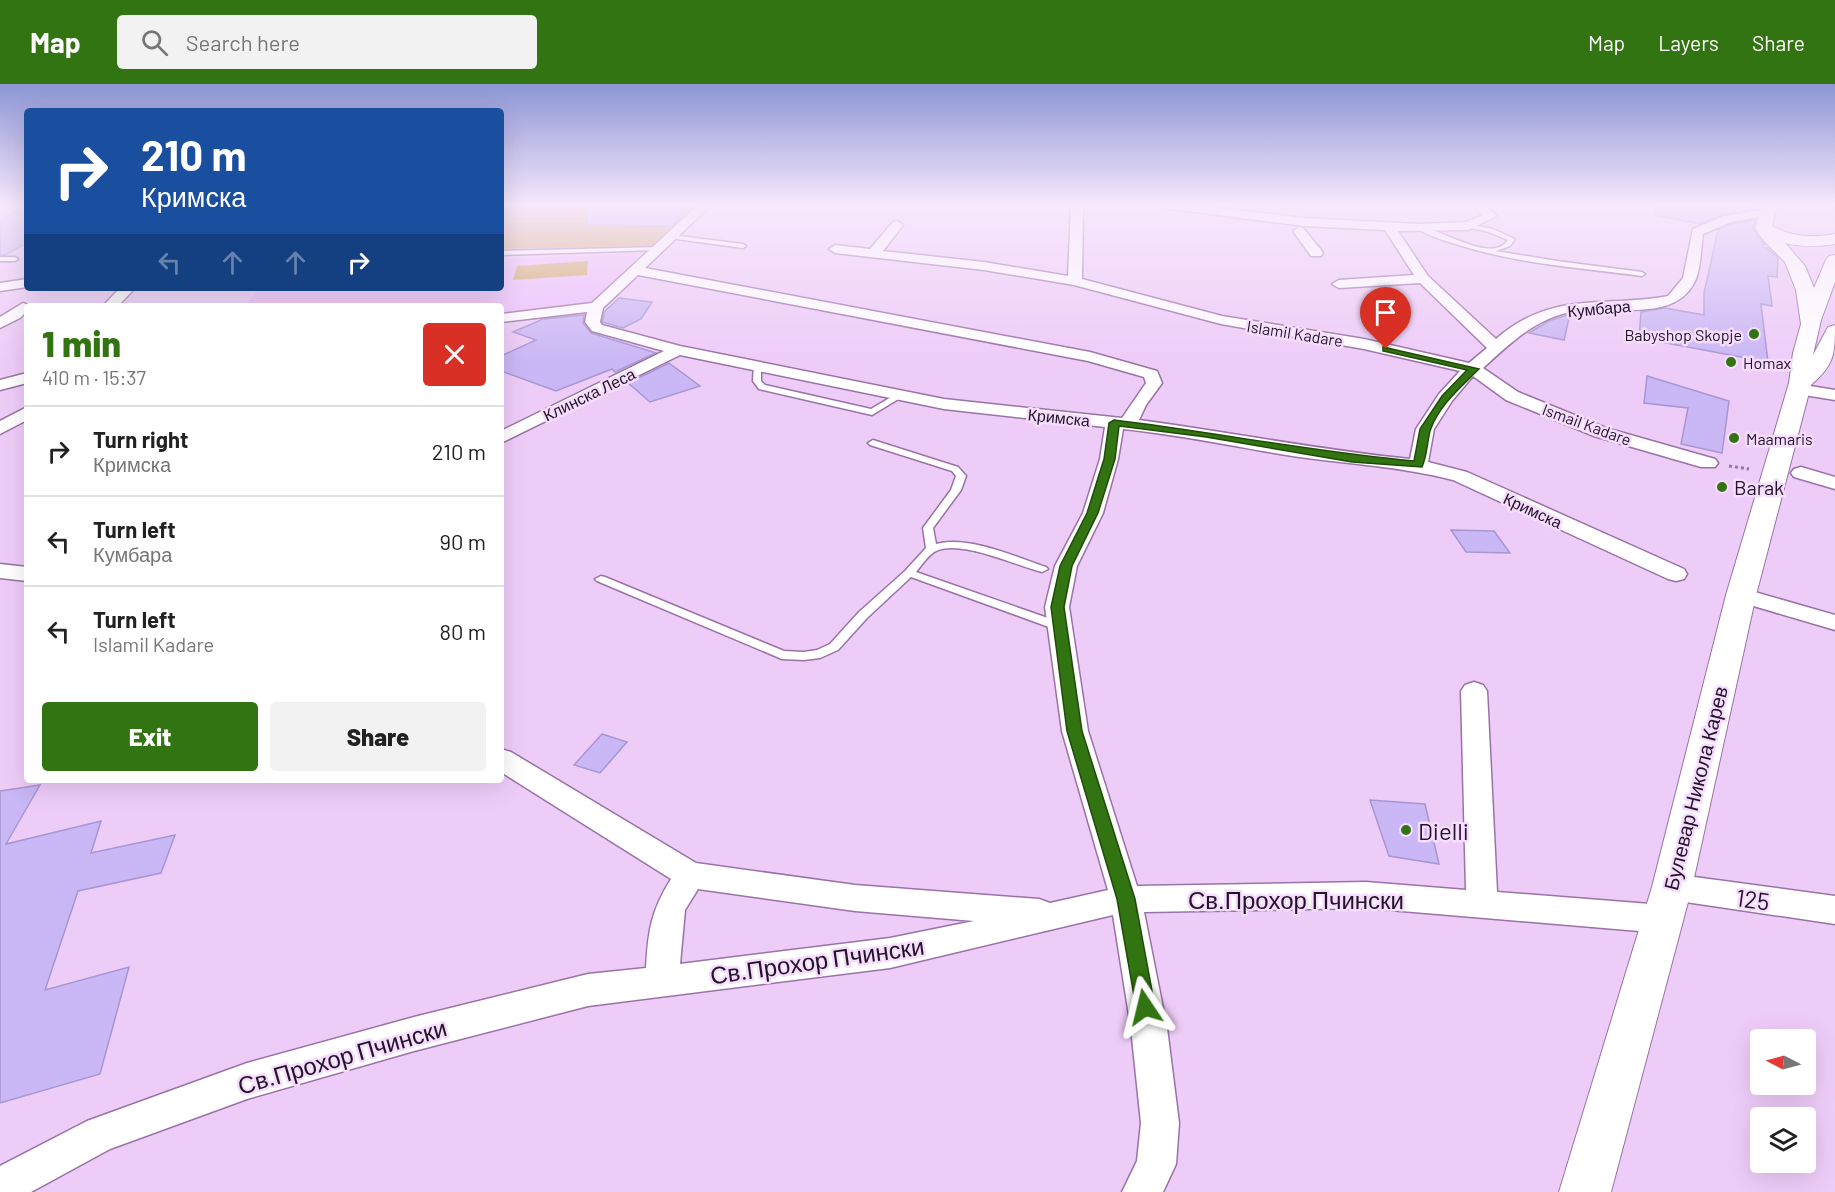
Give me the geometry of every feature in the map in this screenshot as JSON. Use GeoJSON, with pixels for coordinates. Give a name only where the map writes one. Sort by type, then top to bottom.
{"type":"FeatureCollection","features":[{"type":"Feature","properties":{"kind":"street"},"geometry":{"type":"LineString","coordinates":[[504,318],[596,307],[649,257]]}},
{"type":"Feature","properties":{"kind":"street","name":"Islamil Kadare"},"geometry":{"type":"LineString","coordinates":[[898,257],[984,266],[1075,281],[1221,320],[1364,344],[1474,369]]}},
{"type":"Feature","properties":{"kind":"street"},"geometry":{"type":"LineString","coordinates":[[1075,281],[1076,257]]}},
{"type":"Feature","properties":{"kind":"street"},"geometry":{"type":"LineString","coordinates":[[1408,257],[1423,279],[1497,348]]}},
{"type":"Feature","properties":{"kind":"street","name":"Кумбара"},"geometry":{"type":"LineString","coordinates":[[1418,465],[1425,429],[1445,398],[1464,376],[1518,328],[1543,316],[1575,307],[1650,304],[1673,300],[1690,278],[1693,257]]}},
{"type":"Feature","properties":{"kind":"street"},"geometry":{"type":"LineString","coordinates":[[1789,257],[1800,273],[1809,307],[1811,329]]}},
{"type":"Feature","properties":{"kind":"street","name":"Булевар Никола Карев"},"geometry":{"type":"LineString","coordinates":[[1585,1192],[1667,903],[1741,595],[1773,472],[1799,386],[1799,362],[1835,260]]}},
{"type":"Feature","properties":{"kind":"street"},"geometry":{"type":"LineString","coordinates":[[634,270],[881,319],[1090,357],[1135,367],[1151,374],[1154,383],[1121,423],[1093,513],[1066,566],[1058,607],[1075,731],[1126,899],[1149,1028],[1160,1123],[1156,1164],[1142,1192]]}},
{"type":"Feature","properties":{"kind":"street"},"geometry":{"type":"LineString","coordinates":[[1339,284],[1423,279]]}},
{"type":"Feature","properties":{"kind":"street"},"geometry":{"type":"LineString","coordinates":[[0,286],[24,284]]}},
{"type":"Feature","properties":{"kind":"street"},"geometry":{"type":"LineString","coordinates":[[113,303],[125,291]]}},
{"type":"Feature","properties":{"kind":"street"},"geometry":{"type":"LineString","coordinates":[[0,323],[15,315],[23,307]]}},
{"type":"Feature","properties":{"kind":"street","name":"Кримска"},"geometry":{"type":"LineString","coordinates":[[596,307],[592,321],[597,328],[678,350],[944,404],[1121,423],[1206,434],[1330,456],[1418,465],[1460,476],[1676,574]]}},
{"type":"Feature","properties":{"kind":"street","name":"Булевар Никола Карев"},"geometry":{"type":"LineString","coordinates":[[1799,386],[1818,367],[1835,333]]}},
{"type":"Feature","properties":{"kind":"street","name":"Клинска Леса"},"geometry":{"type":"LineString","coordinates":[[504,437],[678,350]]}},
{"type":"Feature","properties":{"kind":"street","name":"Ismail Kadare"},"geometry":{"type":"LineString","coordinates":[[1474,369],[1512,396],[1600,432],[1708,463]]}},
{"type":"Feature","properties":{"kind":"street"},"geometry":{"type":"LineString","coordinates":[[0,385],[24,379]]}},
{"type":"Feature","properties":{"kind":"street"},"geometry":{"type":"LineString","coordinates":[[1799,386],[1835,395]]}},
{"type":"Feature","properties":{"kind":"street"},"geometry":{"type":"LineString","coordinates":[[0,429],[24,414]]}},
{"type":"Feature","properties":{"kind":"street"},"geometry":{"type":"LineString","coordinates":[[1801,473],[1835,483]]}},
{"type":"Feature","properties":{"kind":"street"},"geometry":{"type":"LineString","coordinates":[[0,571],[24,574]]}},
{"type":"Feature","properties":{"kind":"street"},"geometry":{"type":"LineString","coordinates":[[1741,595],[1835,623]]}},
{"type":"Feature","properties":{"kind":"street"},"geometry":{"type":"LineString","coordinates":[[1474,690],[1482,905]]}},
{"type":"Feature","properties":{"kind":"street"},"geometry":{"type":"LineString","coordinates":[[504,761],[690,875],[855,898],[1056,914]]}},
{"type":"Feature","properties":{"kind":"street"},"geometry":{"type":"LineString","coordinates":[[662,982],[664,941],[670,908],[690,875]]}},
{"type":"Feature","properties":{"kind":"street","name":"Св.Прохор Пчински"},"geometry":{"type":"LineString","coordinates":[[0,1187],[100,1134],[247,1081],[414,1034],[588,990],[890,952],[980,934],[1126,899],[1366,895],[1482,905],[1667,903]]}},
{"type":"Feature","properties":{"kind":"street","name":"125"},"geometry":{"type":"LineString","coordinates":[[1667,903],[1835,910]]}},
{"type":"Feature","properties":{"kind":"lane"},"geometry":{"type":"LineString","coordinates":[[1516,257],[1642,274]]}},
{"type":"Feature","properties":{"kind":"lane"},"geometry":{"type":"LineString","coordinates":[[0,260],[15,259]]}},
{"type":"Feature","properties":{"kind":"lane"},"geometry":{"type":"LineString","coordinates":[[873,443],[955,469],[961,476],[956,490],[928,528],[932,549]]}},
{"type":"Feature","properties":{"kind":"lane"},"geometry":{"type":"LineString","coordinates":[[601,579],[782,655],[804,656],[820,654],[834,647],[863,615],[932,549],[949,544],[966,547],[1042,569]]}},
{"type":"Feature","properties":{"kind":"lane"},"geometry":{"type":"LineString","coordinates":[[909,573],[1062,628]]}},
{"type":"Feature","properties":{"kind":"path"},"geometry":{"type":"LineString","coordinates":[[1708,463],[1773,472]]}},
{"type":"Feature","properties":{"kind":"shaded area"},"geometry":{"type":"Polygon","coordinates":[[[638,257],[588,306],[504,317],[504,303],[247,303],[257,291],[504,291],[504,259],[638,257]]]}},
{"type":"Feature","properties":{"kind":"shaded area"},"geometry":{"type":"Polygon","coordinates":[[[588,261],[587,275],[513,280],[517,266],[588,261]]]}},
{"type":"Feature","properties":{"kind":"building"},"geometry":{"type":"Polygon","coordinates":[[[1712,257],[1778,258],[1777,277],[1768,276],[1772,306],[1761,304],[1768,362],[1639,338],[1641,312],[1665,308],[1704,315],[1704,293],[1712,257]]]}},
{"type":"Feature","properties":{"kind":"building"},"geometry":{"type":"Polygon","coordinates":[[[619,298],[652,302],[641,319],[623,328],[602,322],[605,311],[619,298]]]}},
{"type":"Feature","properties":{"kind":"building"},"geometry":{"type":"Polygon","coordinates":[[[1570,314],[1564,340],[1529,333],[1549,321],[1570,314]]]}},
{"type":"Feature","properties":{"kind":"building"},"geometry":{"type":"Polygon","coordinates":[[[584,315],[583,323],[591,333],[656,353],[615,372],[612,369],[556,391],[504,372],[504,355],[536,340],[513,332],[543,319],[584,315]]]}},
{"type":"Feature","properties":{"kind":"building"},"geometry":{"type":"Polygon","coordinates":[[[669,363],[700,386],[650,402],[628,383],[669,363]]]}},
{"type":"Feature","properties":{"kind":"building"},"geometry":{"type":"Polygon","coordinates":[[[1647,376],[1729,401],[1722,453],[1681,444],[1688,408],[1644,403],[1647,376]]]}},
{"type":"Feature","properties":{"kind":"building"},"geometry":{"type":"Polygon","coordinates":[[[1451,530],[1494,531],[1510,553],[1466,552],[1451,530]]]}},
{"type":"Feature","properties":{"kind":"building"},"geometry":{"type":"Polygon","coordinates":[[[602,734],[627,742],[600,773],[574,765],[602,734]]]}},
{"type":"Feature","properties":{"kind":"building"},"geometry":{"type":"Polygon","coordinates":[[[40,785],[6,844],[101,821],[91,853],[175,835],[161,873],[78,891],[45,990],[129,967],[100,1074],[0,1103],[0,791],[40,785]]]}},
{"type":"Feature","properties":{"kind":"building","name":"Dielli"},"geometry":{"type":"Polygon","coordinates":[[[1370,800],[1425,804],[1439,864],[1389,856],[1370,800]]]}},
{"type":"Feature","properties":{"kind":"place","name":"Babyshop Skopje"},"geometry":{"type":"Point","coordinates":[1754,334]}},
{"type":"Feature","properties":{"kind":"place","name":"Homax"},"geometry":{"type":"Point","coordinates":[1731,362]}},
{"type":"Feature","properties":{"kind":"place","name":"Maamaris"},"geometry":{"type":"Point","coordinates":[1734,438]}},
{"type":"Feature","properties":{"kind":"place","name":"Barak"},"geometry":{"type":"Point","coordinates":[1722,487]}},
{"type":"Feature","properties":{"kind":"place","name":"Dielli"},"geometry":{"type":"Point","coordinates":[1406,830]}},
{"type":"Feature","properties":{"kind":"route"},"geometry":{"type":"LineString","coordinates":[[1145,1007],[1126,899],[1075,731],[1058,607],[1066,566],[1093,513],[1109,459],[1114,423],[1206,434],[1276,448],[1352,459],[1418,465],[1425,429],[1445,398],[1464,376],[1474,369],[1386,349]]}}]}
